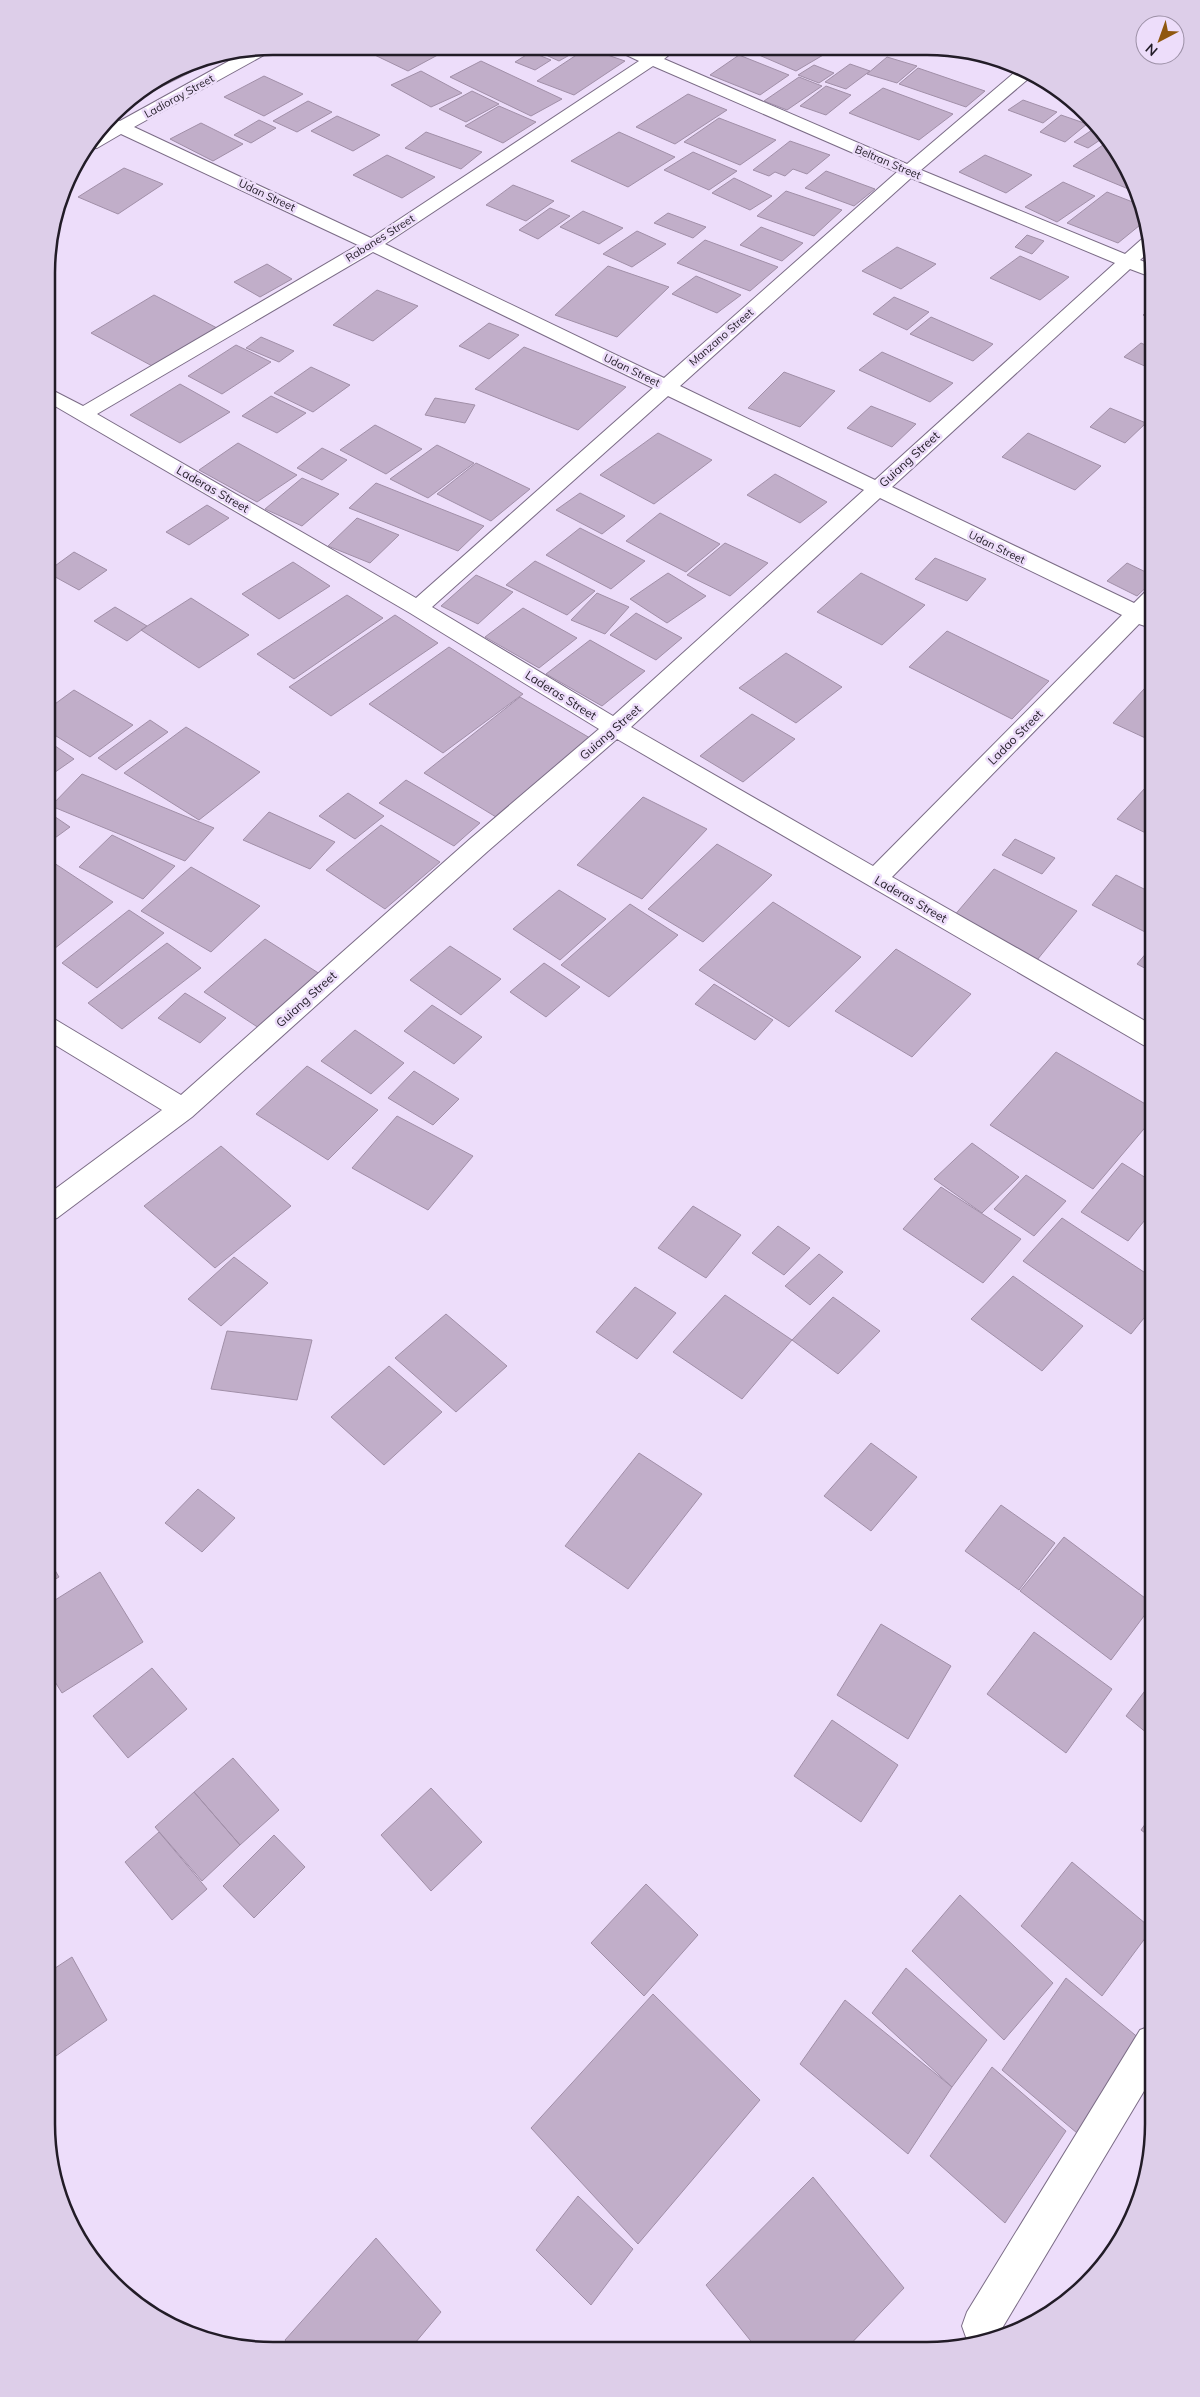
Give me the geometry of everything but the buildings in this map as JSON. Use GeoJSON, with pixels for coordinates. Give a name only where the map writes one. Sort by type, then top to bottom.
{"type":"FeatureCollection","features":[{"type":"Feature","properties":{"kind":"street","name":"Beltran Street"},"geometry":{"type":"LineString","coordinates":[[640,55],[910,171],[1145,268]]}},
{"type":"Feature","properties":{"kind":"street","name":"Rabanes Street"},"geometry":{"type":"LineString","coordinates":[[83,414],[372,245],[659,55]]}},
{"type":"Feature","properties":{"kind":"street","name":"Ladioray Street"},"geometry":{"type":"LineString","coordinates":[[116,125],[251,56]]}},
{"type":"Feature","properties":{"kind":"street","name":"Manzano Street"},"geometry":{"type":"LineString","coordinates":[[418,608],[666,386],[1021,76]]}},
{"type":"Feature","properties":{"kind":"street","name":"Udan Street"},"geometry":{"type":"LineString","coordinates":[[116,125],[372,245],[1145,618]]}},
{"type":"Feature","properties":{"kind":"street","name":"Guiang Street"},"geometry":{"type":"LineString","coordinates":[[55,1204],[184,1109],[479,845],[615,728],[1143,247]]}},
{"type":"Feature","properties":{"kind":"street","name":"Laderas Street"},"geometry":{"type":"LineString","coordinates":[[55,398],[418,608],[615,728],[1145,1034]]}},
{"type":"Feature","properties":{"kind":"street","name":"Ladao Street"},"geometry":{"type":"LineString","coordinates":[[876,878],[1145,618]]}},
{"type":"Feature","properties":{"kind":"street"},"geometry":{"type":"LineString","coordinates":[[55,1032],[184,1109]]}},
{"type":"Feature","properties":{"kind":"street"},"geometry":{"type":"LineString","coordinates":[[981,2326],[1145,2056]]}}]}
